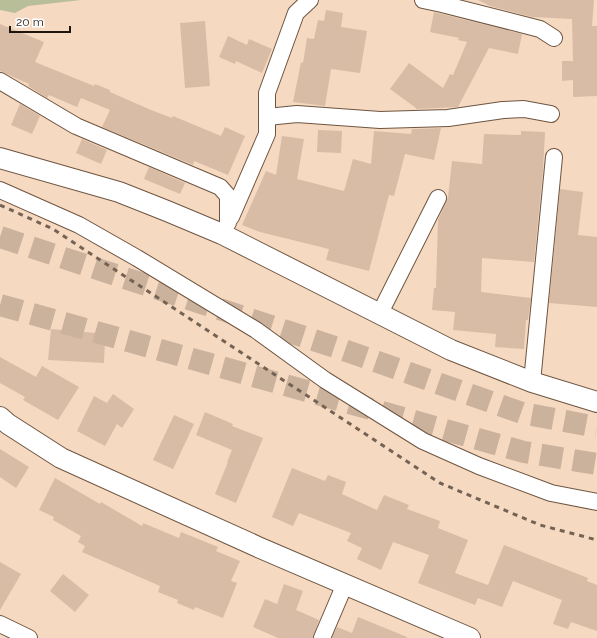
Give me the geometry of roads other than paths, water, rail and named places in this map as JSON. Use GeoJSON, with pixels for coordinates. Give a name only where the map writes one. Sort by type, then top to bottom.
{"type":"FeatureCollection","features":[{"type":"Feature","properties":{"kind":"street"},"geometry":{"type":"LineString","coordinates":[[225,229],[267,134],[267,93],[296,13],[310,0]]}},
{"type":"Feature","properties":{"kind":"street"},"geometry":{"type":"LineString","coordinates":[[423,0],[540,29],[554,38]]}},
{"type":"Feature","properties":{"kind":"street"},"geometry":{"type":"LineString","coordinates":[[0,81],[76,126],[220,187],[228,196],[225,229]]}},
{"type":"Feature","properties":{"kind":"street"},"geometry":{"type":"LineString","coordinates":[[267,117],[297,114],[380,120],[448,118],[503,110],[524,109],[550,114]]}},
{"type":"Feature","properties":{"kind":"street"},"geometry":{"type":"LineString","coordinates":[[532,382],[554,157]]}},
{"type":"Feature","properties":{"kind":"street"},"geometry":{"type":"LineString","coordinates":[[0,158],[120,192],[225,229],[451,350],[532,382],[597,402]]}},
{"type":"Feature","properties":{"kind":"street"},"geometry":{"type":"LineString","coordinates":[[0,190],[78,225],[137,258],[256,330],[324,380],[423,441],[479,466],[551,493],[597,502]]}},
{"type":"Feature","properties":{"kind":"street"},"geometry":{"type":"LineString","coordinates":[[380,313],[438,198]]}},
{"type":"Feature","properties":{"kind":"street"},"geometry":{"type":"LineString","coordinates":[[0,417],[8,424],[61,458],[470,638]]}},
{"type":"Feature","properties":{"kind":"street"},"geometry":{"type":"LineString","coordinates":[[322,638],[345,584]]}},
{"type":"Feature","properties":{"kind":"street"},"geometry":{"type":"LineString","coordinates":[[0,624],[29,638]]}},
{"type":"Feature","properties":{"kind":"tunnel"},"geometry":{"type":"LineString","coordinates":[[0,237],[338,348],[522,413],[597,427]]}},
{"type":"Feature","properties":{"kind":"tunnel"},"geometry":{"type":"LineString","coordinates":[[0,305],[524,452],[597,464]]}},
{"type":"Feature","properties":{"kind":"railway"},"geometry":{"type":"LineString","coordinates":[[0,205],[53,229],[440,483],[540,525],[597,540]]}}]}
